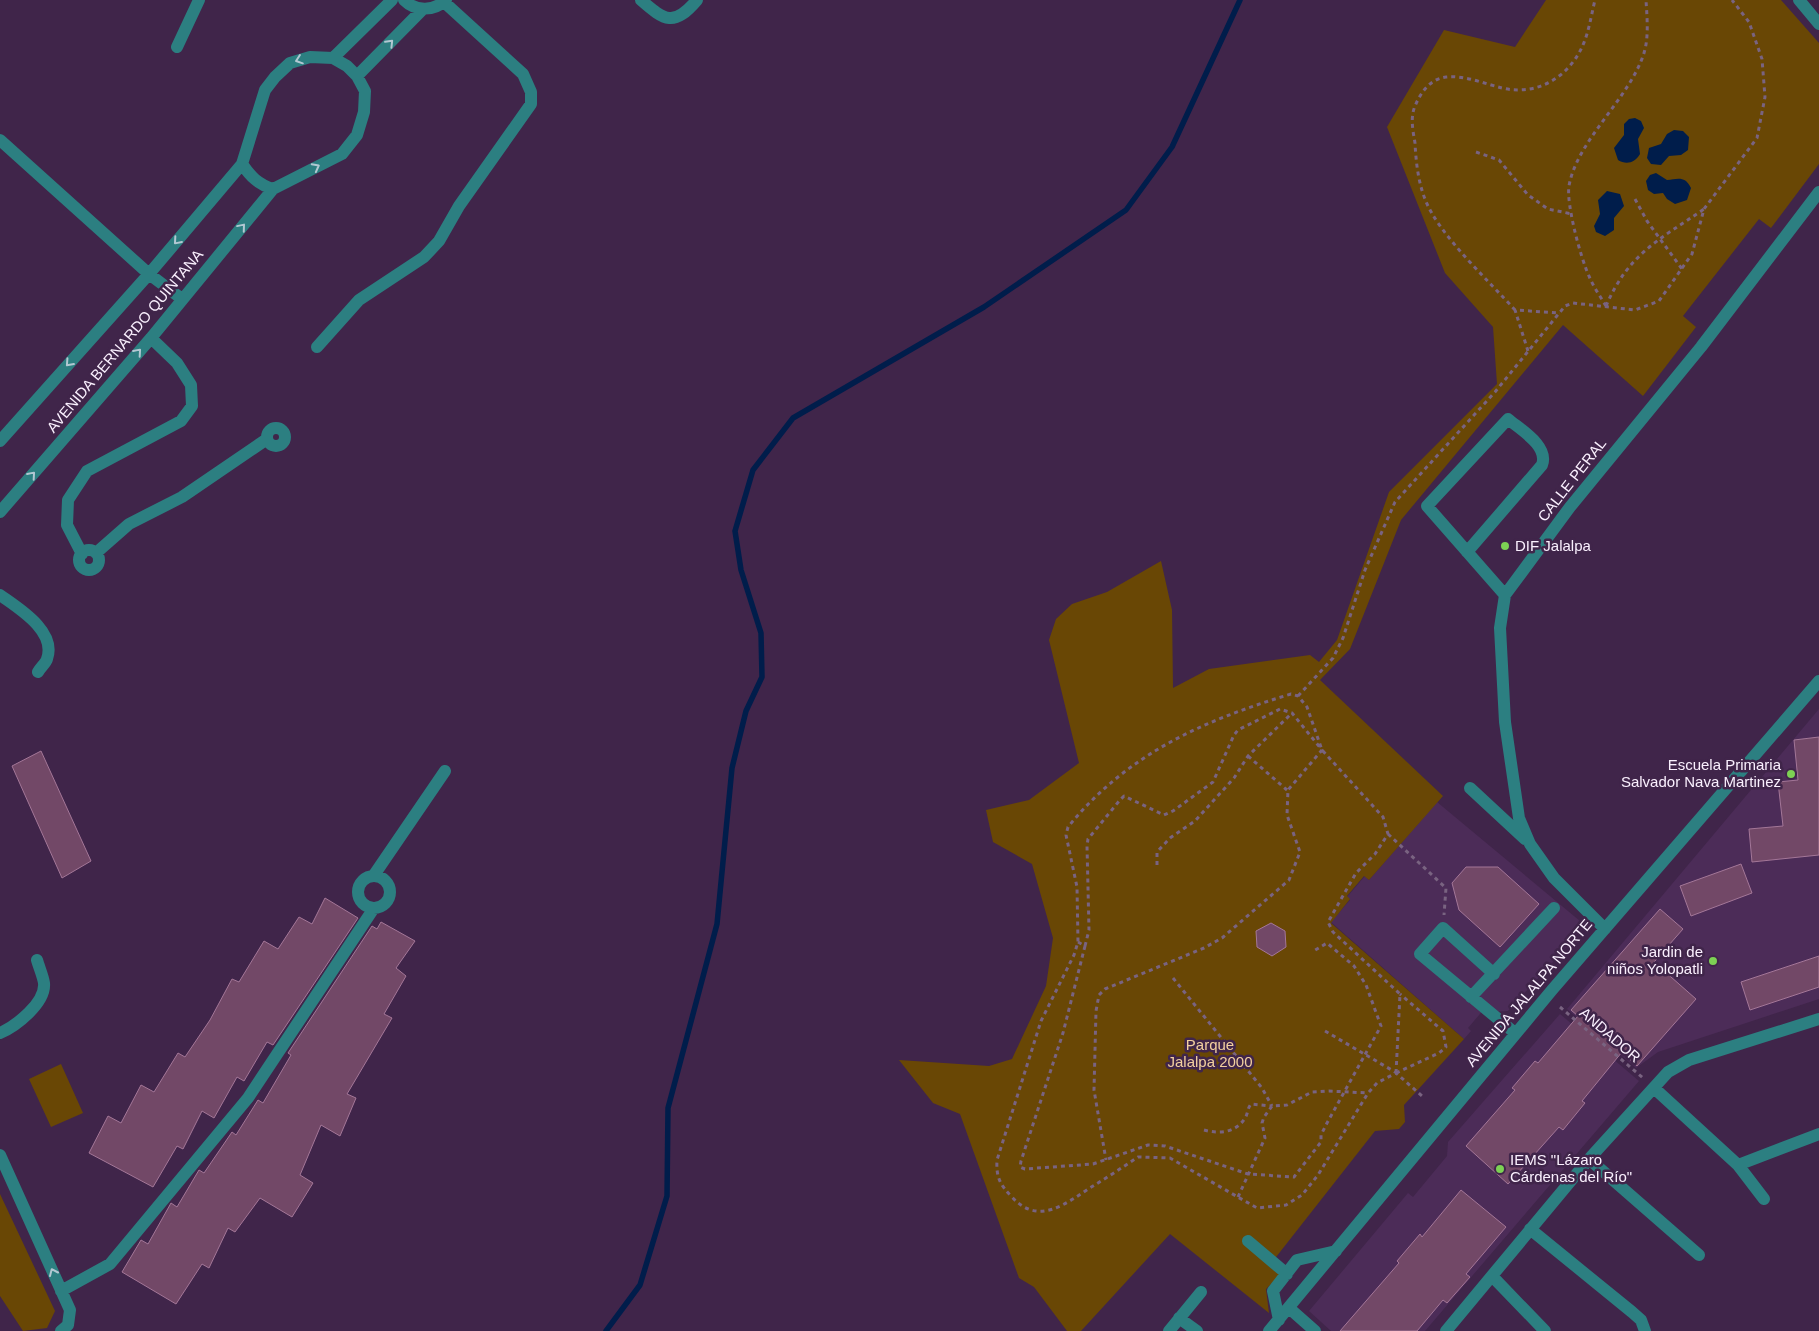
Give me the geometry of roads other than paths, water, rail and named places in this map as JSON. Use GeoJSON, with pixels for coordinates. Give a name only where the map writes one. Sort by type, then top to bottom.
{"type":"FeatureCollection","features":[{"type":"Feature","properties":{"kind":"street"},"geometry":{"type":"LineString","coordinates":[[177,47],[199,0]]}},
{"type":"Feature","properties":{"kind":"street"},"geometry":{"type":"LineString","coordinates":[[392,0],[333,58],[347,66],[357,76],[422,10]]}},
{"type":"Feature","properties":{"kind":"street"},"geometry":{"type":"LineString","coordinates":[[317,347],[358,300],[424,256],[439,241],[459,206],[531,104],[530,87],[523,74],[445,1],[434,8],[422,10],[408,5],[404,0]]}},
{"type":"Feature","properties":{"kind":"street"},"geometry":{"type":"LineString","coordinates":[[641,0],[660,17],[668,18],[686,13],[698,0]]}},
{"type":"Feature","properties":{"kind":"street"},"geometry":{"type":"LineString","coordinates":[[1799,0],[1819,24]]}},
{"type":"Feature","properties":{"kind":"street","name":"AVENIDA BERNARDO QUINTANA"},"geometry":{"type":"LineString","coordinates":[[0,441],[149,274],[242,164],[266,90],[275,76],[290,63],[310,57],[333,58]]}},
{"type":"Feature","properties":{"kind":"street","name":"AVENIDA BERNARDO QUINTANA"},"geometry":{"type":"LineString","coordinates":[[0,512],[151,338],[273,189],[342,154],[357,135],[364,112],[365,91],[357,76]]}},
{"type":"Feature","properties":{"kind":"street"},"geometry":{"type":"LineString","coordinates":[[0,140],[149,274],[182,299]]}},
{"type":"Feature","properties":{"kind":"street"},"geometry":{"type":"LineString","coordinates":[[242,164],[251,177],[260,185],[273,189]]}},
{"type":"Feature","properties":{"kind":"street","name":"CALLE PERAL"},"geometry":{"type":"LineString","coordinates":[[1605,929],[1554,878],[1530,844],[1519,818],[1505,722],[1500,628],[1505,595],[1570,507],[1701,347],[1819,192]]}},
{"type":"Feature","properties":{"kind":"street"},"geometry":{"type":"LineString","coordinates":[[151,338],[177,363],[191,385],[192,406],[181,421],[116,453],[87,471],[68,500],[67,525],[82,554],[80,564],[83,568],[93,569],[99,562],[96,553],[130,524],[182,497],[267,439]]}},
{"type":"Feature","properties":{"kind":"street"},"geometry":{"type":"LineString","coordinates":[[1467,552],[1542,465],[1544,459],[1540,447],[1508,419],[1428,506],[1467,552],[1505,595]]}},
{"type":"Feature","properties":{"kind":"street"},"geometry":{"type":"LineString","coordinates":[[0,595],[38,626],[48,641],[47,659],[38,672]]}},
{"type":"Feature","properties":{"kind":"street","name":"AVENIDA JALALPA NORTE"},"geometry":{"type":"LineString","coordinates":[[1269,1331],[1515,1034],[1819,681]]}},
{"type":"Feature","properties":{"kind":"street"},"geometry":{"type":"LineString","coordinates":[[374,875],[384,879],[390,892],[384,905],[374,908],[368,907],[360,900],[358,889],[364,879],[374,875],[445,771]]}},
{"type":"Feature","properties":{"kind":"street"},"geometry":{"type":"LineString","coordinates":[[1470,788],[1530,844]]}},
{"type":"Feature","properties":{"kind":"street"},"geometry":{"type":"LineString","coordinates":[[61,1291],[110,1264],[248,1098],[374,908]]}},
{"type":"Feature","properties":{"kind":"street"},"geometry":{"type":"LineString","coordinates":[[1471,997],[1554,908]]}},
{"type":"Feature","properties":{"kind":"street"},"geometry":{"type":"LineString","coordinates":[[1494,974],[1443,928],[1420,954],[1515,1034]]}},
{"type":"Feature","properties":{"kind":"street"},"geometry":{"type":"LineString","coordinates":[[0,1033],[13,1028],[35,1007],[44,985],[37,960]]}},
{"type":"Feature","properties":{"kind":"street"},"geometry":{"type":"LineString","coordinates":[[1446,1331],[1649,1084],[1689,1060],[1819,1019]]}},
{"type":"Feature","properties":{"kind":"street"},"geometry":{"type":"LineString","coordinates":[[1649,1084],[1738,1165],[1764,1199]]}},
{"type":"Feature","properties":{"kind":"street"},"geometry":{"type":"LineString","coordinates":[[1738,1165],[1819,1134]]}},
{"type":"Feature","properties":{"kind":"street"},"geometry":{"type":"LineString","coordinates":[[0,1155],[70,1310],[68,1325],[61,1331]]}},
{"type":"Feature","properties":{"kind":"street"},"geometry":{"type":"LineString","coordinates":[[1589,1159],[1699,1255]]}},
{"type":"Feature","properties":{"kind":"street"},"geometry":{"type":"LineString","coordinates":[[1530,1229],[1632,1312],[1641,1320],[1645,1331]]}},
{"type":"Feature","properties":{"kind":"street"},"geometry":{"type":"LineString","coordinates":[[1248,1241],[1287,1274]]}},
{"type":"Feature","properties":{"kind":"street"},"geometry":{"type":"LineString","coordinates":[[1278,1320],[1272,1291],[1298,1260],[1336,1251]]}},
{"type":"Feature","properties":{"kind":"street"},"geometry":{"type":"LineString","coordinates":[[1492,1276],[1545,1331]]}},
{"type":"Feature","properties":{"kind":"street"},"geometry":{"type":"LineString","coordinates":[[1169,1331],[1201,1292]]}},
{"type":"Feature","properties":{"kind":"street"},"geometry":{"type":"LineString","coordinates":[[1289,1308],[1315,1331]]}},
{"type":"Feature","properties":{"kind":"street"},"geometry":{"type":"LineString","coordinates":[[1179,1318],[1197,1331]]}},
{"type":"Feature","properties":{"kind":"water"},"geometry":{"type":"Polygon","coordinates":[[[1635,118],[1641,121],[1644,128],[1638,139],[1640,154],[1633,161],[1624,162],[1618,160],[1614,148],[1624,135],[1624,124],[1629,119],[1635,118]]]}},
{"type":"Feature","properties":{"kind":"water"},"geometry":{"type":"Polygon","coordinates":[[[1674,130],[1683,131],[1689,137],[1688,150],[1681,155],[1669,156],[1661,165],[1651,164],[1647,158],[1649,148],[1661,144],[1667,134],[1674,130]]]}},
{"type":"Feature","properties":{"kind":"water"},"geometry":{"type":"Polygon","coordinates":[[[1656,173],[1667,180],[1683,179],[1686,181],[1691,188],[1687,200],[1675,204],[1667,199],[1663,193],[1654,194],[1648,190],[1646,181],[1650,175],[1656,173]]]}},
{"type":"Feature","properties":{"kind":"water"},"geometry":{"type":"Polygon","coordinates":[[[1607,191],[1620,194],[1624,206],[1614,218],[1614,230],[1605,236],[1596,232],[1594,226],[1600,214],[1598,200],[1607,191]]]}},
{"type":"Feature","properties":{"kind":"waterway"},"geometry":{"type":"LineString","coordinates":[[606,1331],[640,1285],[667,1196],[668,1108],[717,924],[732,768],[746,711],[762,677],[761,633],[741,570],[735,531],[753,470],[793,418],[984,307],[1126,210],[1172,147],[1240,0]]}},
{"type":"Feature","properties":{"kind":"place","name":"DIF Jalalpa"},"geometry":{"type":"Point","coordinates":[1505,546]}},
{"type":"Feature","properties":{"kind":"place","name":"Escuela Primaria Salvador Nava Martinez"},"geometry":{"type":"Point","coordinates":[1791,774]}},
{"type":"Feature","properties":{"kind":"place","name":"Jardin de niños Yolopatli"},"geometry":{"type":"Point","coordinates":[1713,961]}},
{"type":"Feature","properties":{"kind":"place","name":"IEMS \"Lázaro Cárdenas del Río\""},"geometry":{"type":"Point","coordinates":[1500,1169]}},
{"type":"Feature","properties":{"kind":"park label","name":"Parque Jalalpa 2000"},"geometry":{"type":"Point","coordinates":[1210,1054]}}]}
